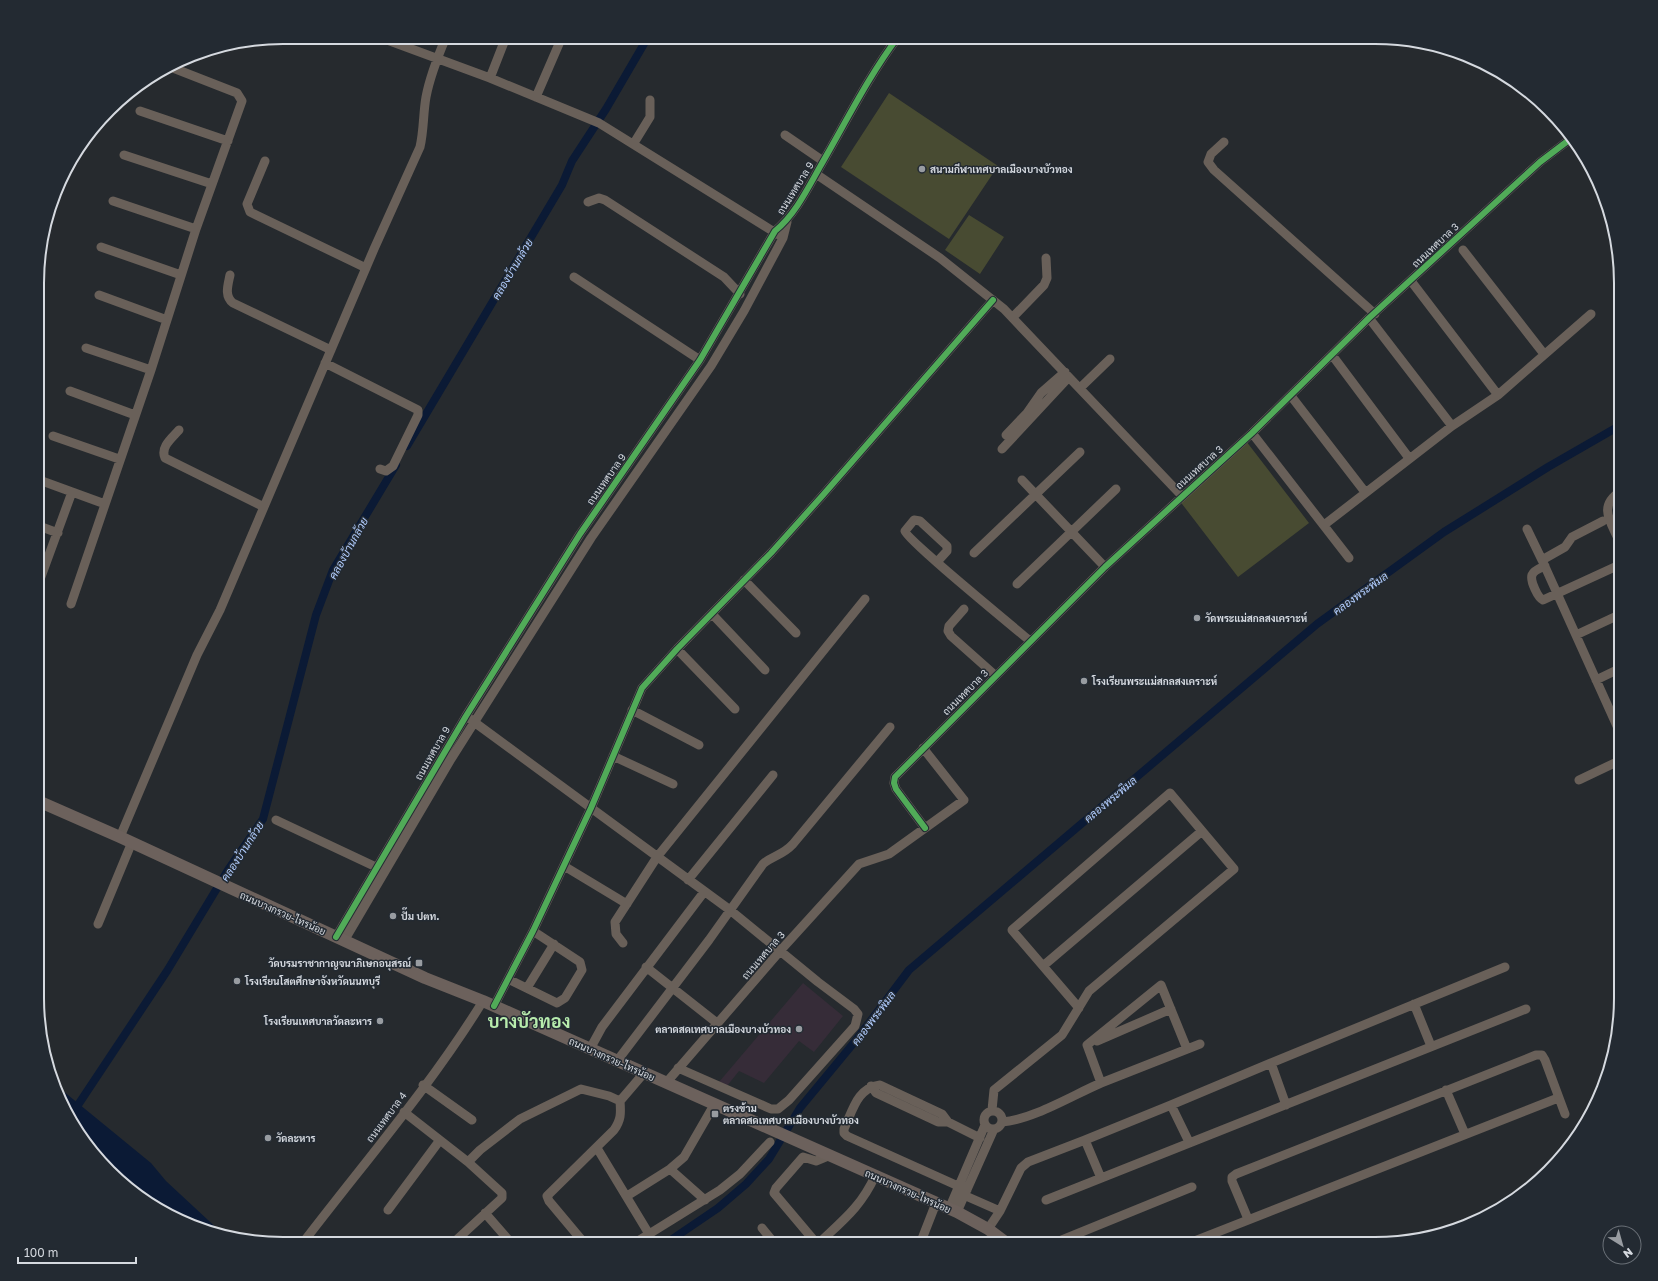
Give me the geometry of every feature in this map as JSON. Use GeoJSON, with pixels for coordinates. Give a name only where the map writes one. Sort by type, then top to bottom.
{"type":"FeatureCollection","features":[{"type":"Feature","properties":{"kind":"main road","name":"ถนนบางกรวย-ไทรน้อย"},"geometry":{"type":"LineString","coordinates":[[44,804],[132,842],[449,989],[483,1001],[828,1156],[953,1210],[988,1229],[999,1237]]}},
{"type":"Feature","properties":{"kind":"street"},"geometry":{"type":"LineString","coordinates":[[398,44],[490,78],[611,129],[783,238]]}},
{"type":"Feature","properties":{"kind":"street"},"geometry":{"type":"LineString","coordinates":[[120,837],[197,655],[220,610],[325,363],[420,146],[423,134],[426,96],[443,44]]}},
{"type":"Feature","properties":{"kind":"street"},"geometry":{"type":"LineString","coordinates":[[490,78],[503,44]]}},
{"type":"Feature","properties":{"kind":"street"},"geometry":{"type":"LineString","coordinates":[[536,97],[559,44]]}},
{"type":"Feature","properties":{"kind":"street","name":"ถนนเทศบาล 9"},"geometry":{"type":"LineString","coordinates":[[340,939],[591,538],[711,366],[744,311],[783,238],[787,222],[823,162],[875,69],[893,44]]}},
{"type":"Feature","properties":{"kind":"street"},"geometry":{"type":"LineString","coordinates":[[71,604],[119,459],[151,370],[196,229],[242,101],[239,95],[176,69]]}},
{"type":"Feature","properties":{"kind":"street"},"geometry":{"type":"LineString","coordinates":[[634,143],[650,117],[650,100]]}},
{"type":"Feature","properties":{"kind":"street"},"geometry":{"type":"LineString","coordinates":[[140,111],[228,141]]}},
{"type":"Feature","properties":{"kind":"street"},"geometry":{"type":"LineString","coordinates":[[785,135],[823,162]]}},
{"type":"Feature","properties":{"kind":"street","name":"ถนนเทศบาล 3"},"geometry":{"type":"LineString","coordinates":[[925,828],[896,789],[894,782],[895,778],[923,748],[1105,567],[1252,433],[1411,280],[1540,162],[1568,141]]}},
{"type":"Feature","properties":{"kind":"street"},"geometry":{"type":"LineString","coordinates":[[1224,142],[1209,158],[1208,162],[1214,170],[1372,316],[1452,426]]}},
{"type":"Feature","properties":{"kind":"street"},"geometry":{"type":"LineString","coordinates":[[124,156],[212,184]]}},
{"type":"Feature","properties":{"kind":"street"},"geometry":{"type":"LineString","coordinates":[[265,161],[247,204],[250,212],[366,268]]}},
{"type":"Feature","properties":{"kind":"street"},"geometry":{"type":"LineString","coordinates":[[816,174],[940,258],[1013,317],[1182,496]]}},
{"type":"Feature","properties":{"kind":"street"},"geometry":{"type":"LineString","coordinates":[[588,202],[600,198],[605,200],[724,277],[740,294]]}},
{"type":"Feature","properties":{"kind":"street"},"geometry":{"type":"LineString","coordinates":[[113,201],[196,229]]}},
{"type":"Feature","properties":{"kind":"street","name":"ถนนเทศบาล 9"},"geometry":{"type":"LineString","coordinates":[[340,939],[376,867],[466,716],[580,534],[700,360],[775,232],[787,222]]}},
{"type":"Feature","properties":{"kind":"street"},"geometry":{"type":"LineString","coordinates":[[101,247],[181,275]]}},
{"type":"Feature","properties":{"kind":"street"},"geometry":{"type":"LineString","coordinates":[[1463,250],[1544,354]]}},
{"type":"Feature","properties":{"kind":"street"},"geometry":{"type":"LineString","coordinates":[[1013,317],[1044,285],[1047,278],[1046,258]]}},
{"type":"Feature","properties":{"kind":"street"},"geometry":{"type":"LineString","coordinates":[[230,275],[227,291],[229,300],[233,303],[331,350]]}},
{"type":"Feature","properties":{"kind":"street"},"geometry":{"type":"LineString","coordinates":[[574,277],[700,360]]}},
{"type":"Feature","properties":{"kind":"street"},"geometry":{"type":"LineString","coordinates":[[1411,280],[1498,395]]}},
{"type":"Feature","properties":{"kind":"street"},"geometry":{"type":"LineString","coordinates":[[99,296],[167,320]]}},
{"type":"Feature","properties":{"kind":"street"},"geometry":{"type":"LineString","coordinates":[[494,1006],[533,931],[591,808],[642,688],[677,648],[712,614],[823,495],[993,300]]}},
{"type":"Feature","properties":{"kind":"street"},"geometry":{"type":"LineString","coordinates":[[1324,525],[1409,458],[1452,426],[1498,395],[1591,314]]}},
{"type":"Feature","properties":{"kind":"street"},"geometry":{"type":"LineString","coordinates":[[86,348],[151,370]]}},
{"type":"Feature","properties":{"kind":"street"},"geometry":{"type":"LineString","coordinates":[[1332,355],[1409,458]]}},
{"type":"Feature","properties":{"kind":"street"},"geometry":{"type":"LineString","coordinates":[[1080,388],[1110,359]]}},
{"type":"Feature","properties":{"kind":"street"},"geometry":{"type":"LineString","coordinates":[[325,363],[418,410],[418,415],[393,466],[386,471],[380,469]]}},
{"type":"Feature","properties":{"kind":"street"},"geometry":{"type":"LineString","coordinates":[[1006,435],[1027,413],[1041,393],[1067,374]]}},
{"type":"Feature","properties":{"kind":"street"},"geometry":{"type":"LineString","coordinates":[[1002,449],[1067,374]]}},
{"type":"Feature","properties":{"kind":"street"},"geometry":{"type":"LineString","coordinates":[[70,391],[135,415]]}},
{"type":"Feature","properties":{"kind":"street"},"geometry":{"type":"LineString","coordinates":[[1291,396],[1365,492]]}},
{"type":"Feature","properties":{"kind":"street"},"geometry":{"type":"LineString","coordinates":[[179,430],[165,446],[165,458],[264,507]]}},
{"type":"Feature","properties":{"kind":"street"},"geometry":{"type":"LineString","coordinates":[[1252,433],[1349,558]]}},
{"type":"Feature","properties":{"kind":"street"},"geometry":{"type":"LineString","coordinates":[[53,436],[119,459]]}},
{"type":"Feature","properties":{"kind":"street"},"geometry":{"type":"LineString","coordinates":[[974,553],[1080,452]]}},
{"type":"Feature","properties":{"kind":"street"},"geometry":{"type":"LineString","coordinates":[[1022,480],[1105,567]]}},
{"type":"Feature","properties":{"kind":"street"},"geometry":{"type":"LineString","coordinates":[[44,482],[105,504]]}},
{"type":"Feature","properties":{"kind":"street"},"geometry":{"type":"LineString","coordinates":[[1017,584],[1071,530],[1116,489]]}},
{"type":"Feature","properties":{"kind":"street"},"geometry":{"type":"LineString","coordinates":[[44,565],[72,492]]}},
{"type":"Feature","properties":{"kind":"street"},"geometry":{"type":"LineString","coordinates":[[1614,495],[1607,503],[1607,509],[1614,527]]}},
{"type":"Feature","properties":{"kind":"street"},"geometry":{"type":"LineString","coordinates":[[937,562],[947,551],[947,546],[920,521],[914,520],[906,528],[906,534],[937,562],[1030,641]]}},
{"type":"Feature","properties":{"kind":"street"},"geometry":{"type":"LineString","coordinates":[[1603,521],[1572,537],[1565,548],[1543,563],[1532,575],[1532,579],[1539,597],[1543,600],[1614,568]]}},
{"type":"Feature","properties":{"kind":"street"},"geometry":{"type":"LineString","coordinates":[[44,528],[58,532]]}},
{"type":"Feature","properties":{"kind":"street"},"geometry":{"type":"LineString","coordinates":[[1527,529],[1596,680],[1614,714]]}},
{"type":"Feature","properties":{"kind":"street"},"geometry":{"type":"LineString","coordinates":[[744,580],[796,633]]}},
{"type":"Feature","properties":{"kind":"street"},"geometry":{"type":"LineString","coordinates":[[622,943],[616,934],[615,922],[656,857],[865,599]]}},
{"type":"Feature","properties":{"kind":"street"},"geometry":{"type":"LineString","coordinates":[[964,609],[949,626],[948,630],[951,636],[996,676]]}},
{"type":"Feature","properties":{"kind":"street"},"geometry":{"type":"LineString","coordinates":[[712,614],[765,670]]}},
{"type":"Feature","properties":{"kind":"street"},"geometry":{"type":"LineString","coordinates":[[1576,635],[1614,617]]}},
{"type":"Feature","properties":{"kind":"street"},"geometry":{"type":"LineString","coordinates":[[677,648],[735,709]]}},
{"type":"Feature","properties":{"kind":"street"},"geometry":{"type":"LineString","coordinates":[[1596,680],[1614,671]]}},
{"type":"Feature","properties":{"kind":"street"},"geometry":{"type":"LineString","coordinates":[[632,710],[699,745]]}},
{"type":"Feature","properties":{"kind":"street"},"geometry":{"type":"LineString","coordinates":[[466,716],[730,910],[854,1009],[858,1014],[855,1026],[789,1100],[778,1109],[771,1109],[678,1068]]}},
{"type":"Feature","properties":{"kind":"street"},"geometry":{"type":"LineString","coordinates":[[617,1061],[763,864],[773,857],[779,856],[786,852],[794,844],[890,727]]}},
{"type":"Feature","properties":{"kind":"street","name":"ถนนเทศบาล 3"},"geometry":{"type":"LineString","coordinates":[[666,1083],[780,951],[859,864],[873,858],[889,854],[964,800],[923,748]]}},
{"type":"Feature","properties":{"kind":"street"},"geometry":{"type":"LineString","coordinates":[[614,756],[673,784]]}},
{"type":"Feature","properties":{"kind":"street"},"geometry":{"type":"LineString","coordinates":[[1578,780],[1614,763]]}},
{"type":"Feature","properties":{"kind":"street"},"geometry":{"type":"LineString","coordinates":[[688,880],[773,775]]}},
{"type":"Feature","properties":{"kind":"street"},"geometry":{"type":"LineString","coordinates":[[992,1110],[1000,1114],[1002,1122],[999,1127],[989,1127],[983,1121],[985,1115],[992,1110],[994,1090],[1062,1035],[1079,1008],[1089,991],[1234,869],[1170,793],[1012,930],[1079,1008]]}},
{"type":"Feature","properties":{"kind":"street"},"geometry":{"type":"LineString","coordinates":[[276,820],[376,867]]}},
{"type":"Feature","properties":{"kind":"street"},"geometry":{"type":"LineString","coordinates":[[1043,966],[1202,831]]}},
{"type":"Feature","properties":{"kind":"street"},"geometry":{"type":"LineString","coordinates":[[98,924],[132,842]]}},
{"type":"Feature","properties":{"kind":"street"},"geometry":{"type":"LineString","coordinates":[[564,866],[627,904]]}},
{"type":"Feature","properties":{"kind":"street"},"geometry":{"type":"LineString","coordinates":[[590,1049],[602,1027],[704,892]]}},
{"type":"Feature","properties":{"kind":"street"},"geometry":{"type":"LineString","coordinates":[[508,979],[553,1002],[562,1002],[582,970],[582,965],[580,962],[533,931]]}},
{"type":"Feature","properties":{"kind":"street"},"geometry":{"type":"LineString","coordinates":[[527,988],[554,944]]}},
{"type":"Feature","properties":{"kind":"street"},"geometry":{"type":"LineString","coordinates":[[646,967],[717,1023]]}},
{"type":"Feature","properties":{"kind":"street"},"geometry":{"type":"LineString","coordinates":[[988,1229],[1000,1211],[1021,1168],[1028,1162],[1171,1105],[1271,1062],[1505,967]]}},
{"type":"Feature","properties":{"kind":"street"},"geometry":{"type":"LineString","coordinates":[[1086,1045],[1161,984],[1187,1049]]}},
{"type":"Feature","properties":{"kind":"street","name":"ถนนเทศบาล 4"},"geometry":{"type":"LineString","coordinates":[[307,1237],[404,1112],[483,1001]]}},
{"type":"Feature","properties":{"kind":"street"},"geometry":{"type":"LineString","coordinates":[[1414,1004],[1431,1046]]}},
{"type":"Feature","properties":{"kind":"street"},"geometry":{"type":"LineString","coordinates":[[1086,1045],[1171,1009]]}},
{"type":"Feature","properties":{"kind":"street"},"geometry":{"type":"LineString","coordinates":[[1046,1200],[1526,1009]]}},
{"type":"Feature","properties":{"kind":"street"},"geometry":{"type":"LineString","coordinates":[[1002,1122],[1013,1121],[1028,1116],[1101,1083],[1200,1044]]}},
{"type":"Feature","properties":{"kind":"street"},"geometry":{"type":"LineString","coordinates":[[1086,1045],[1101,1083]]}},
{"type":"Feature","properties":{"kind":"street"},"geometry":{"type":"LineString","coordinates":[[1248,1219],[1232,1181],[1232,1177],[1236,1174],[1536,1055],[1542,1055],[1545,1060],[1565,1114]]}},
{"type":"Feature","properties":{"kind":"street"},"geometry":{"type":"LineString","coordinates":[[1271,1062],[1286,1105]]}},
{"type":"Feature","properties":{"kind":"street"},"geometry":{"type":"LineString","coordinates":[[579,1237],[547,1196],[597,1148],[619,1123],[622,1115],[620,1101],[644,1073]]}},
{"type":"Feature","properties":{"kind":"street"},"geometry":{"type":"LineString","coordinates":[[423,1086],[472,1120]]}},
{"type":"Feature","properties":{"kind":"street"},"geometry":{"type":"LineString","coordinates":[[980,1138],[948,1122],[938,1122],[907,1103],[876,1093],[871,1086],[861,1094],[844,1129],[844,1133],[847,1136],[1000,1211]]}},
{"type":"Feature","properties":{"kind":"street"},"geometry":{"type":"LineString","coordinates":[[468,1162],[480,1150],[520,1119],[582,1089],[609,1096],[620,1101]]}},
{"type":"Feature","properties":{"kind":"street"},"geometry":{"type":"LineString","coordinates":[[1446,1090],[1465,1134]]}},
{"type":"Feature","properties":{"kind":"street"},"geometry":{"type":"LineString","coordinates":[[1204,1237],[1558,1098]]}},
{"type":"Feature","properties":{"kind":"street"},"geometry":{"type":"LineString","coordinates":[[626,1196],[670,1169],[690,1148],[714,1105]]}},
{"type":"Feature","properties":{"kind":"street"},"geometry":{"type":"LineString","coordinates":[[1171,1105],[1189,1142]]}},
{"type":"Feature","properties":{"kind":"street"},"geometry":{"type":"LineString","coordinates":[[404,1112],[468,1162],[502,1193],[502,1198],[459,1237]]}},
{"type":"Feature","properties":{"kind":"street"},"geometry":{"type":"LineString","coordinates":[[953,1210],[989,1127]]}},
{"type":"Feature","properties":{"kind":"street"},"geometry":{"type":"LineString","coordinates":[[961,1191],[980,1138],[989,1127]]}},
{"type":"Feature","properties":{"kind":"street"},"geometry":{"type":"LineString","coordinates":[[388,1210],[440,1140]]}},
{"type":"Feature","properties":{"kind":"street"},"geometry":{"type":"LineString","coordinates":[[1085,1140],[1101,1178]]}},
{"type":"Feature","properties":{"kind":"street"},"geometry":{"type":"LineString","coordinates":[[644,1237],[705,1200],[740,1174],[770,1142]]}},
{"type":"Feature","properties":{"kind":"street"},"geometry":{"type":"LineString","coordinates":[[597,1148],[649,1234]]}},
{"type":"Feature","properties":{"kind":"street"},"geometry":{"type":"LineString","coordinates":[[811,1237],[774,1193],[776,1188],[803,1157],[816,1161],[828,1156]]}},
{"type":"Feature","properties":{"kind":"street"},"geometry":{"type":"LineString","coordinates":[[670,1169],[705,1200]]}},
{"type":"Feature","properties":{"kind":"street"},"geometry":{"type":"LineString","coordinates":[[824,1237],[859,1204],[875,1176]]}},
{"type":"Feature","properties":{"kind":"street"},"geometry":{"type":"LineString","coordinates":[[1069,1237],[1192,1186]]}},
{"type":"Feature","properties":{"kind":"street"},"geometry":{"type":"LineString","coordinates":[[923,1237],[936,1203]]}},
{"type":"Feature","properties":{"kind":"street"},"geometry":{"type":"LineString","coordinates":[[485,1213],[506,1237]]}},
{"type":"Feature","properties":{"kind":"street"},"geometry":{"type":"LineString","coordinates":[[762,1228],[769,1237]]}},
{"type":"Feature","properties":{"kind":"shaded area","name":"ตลาดสดเทศบาลเมืองบางบัวทอง"},"geometry":{"type":"Polygon","coordinates":[[[803,983],[843,1016],[814,1052],[799,1041],[764,1083],[739,1071],[727,1086],[719,1082],[803,983]]]}},
{"type":"Feature","properties":{"kind":"green space"},"geometry":{"type":"Polygon","coordinates":[[[889,93],[998,166],[949,239],[841,167],[889,93]]]}},
{"type":"Feature","properties":{"kind":"green space"},"geometry":{"type":"Polygon","coordinates":[[[969,215],[1004,237],[980,274],[945,250],[969,215]]]}},
{"type":"Feature","properties":{"kind":"green space"},"geometry":{"type":"Polygon","coordinates":[[[1246,441],[1309,523],[1238,577],[1179,500],[1246,441]]]}},
{"type":"Feature","properties":{"kind":"water"},"geometry":{"type":"Polygon","coordinates":[[[62,1090],[151,1163],[166,1181],[216,1227],[191,1219],[163,1205],[137,1188],[125,1178],[93,1144],[76,1118],[62,1090]]]}},
{"type":"Feature","properties":{"kind":"waterway","name":"คลองบ้านกล้วย"},"geometry":{"type":"LineString","coordinates":[[407,446],[562,185],[572,161],[606,109],[644,44]]}},
{"type":"Feature","properties":{"kind":"waterway","name":"คลองพระพิมล"},"geometry":{"type":"LineString","coordinates":[[675,1237],[718,1208],[746,1184],[769,1159],[800,1108],[857,1039],[909,970],[1317,624],[1444,532],[1548,467],[1614,429]]}},
{"type":"Feature","properties":{"kind":"waterway","name":"คลองบ้านกล้วย"},"geometry":{"type":"LineString","coordinates":[[73,1112],[167,971],[228,870],[263,819],[316,615],[333,570],[396,465]]}},
{"type":"Feature","properties":{"kind":"cycle path"},"geometry":{"type":"LineString","coordinates":[[336,937],[466,716],[580,534],[700,360],[775,231],[789,217],[801,201],[867,84],[893,44]]}},
{"type":"Feature","properties":{"kind":"cycle path"},"geometry":{"type":"LineString","coordinates":[[925,828],[896,789],[894,783],[895,777],[1105,567],[1252,433],[1369,318],[1540,162],[1568,141]]}},
{"type":"Feature","properties":{"kind":"cycle path"},"geometry":{"type":"LineString","coordinates":[[494,1006],[533,931],[591,808],[642,688],[677,649],[771,553],[993,300]]}},
{"type":"Feature","properties":{"kind":"place","name":"สนามกีฬาเทศบาลเมืองบางบัวทอง"},"geometry":{"type":"Point","coordinates":[922,169]}},
{"type":"Feature","properties":{"kind":"place","name":"วัดพระแม่สกลสงเคราะห์"},"geometry":{"type":"Point","coordinates":[1197,618]}},
{"type":"Feature","properties":{"kind":"place","name":"โรงเรียนพระแม่สกลสงเคราะห์"},"geometry":{"type":"Point","coordinates":[1084,681]}},
{"type":"Feature","properties":{"kind":"place","name":"ปั๊ม ปตท."},"geometry":{"type":"Point","coordinates":[393,916]}},
{"type":"Feature","properties":{"kind":"place","name":"วัดบรมราชากาญจนาภิเษกอนุสรณ์"},"geometry":{"type":"Point","coordinates":[419,963]}},
{"type":"Feature","properties":{"kind":"place","name":"โรงเรียนโสตศึกษาจังหวัดนนทบุรี"},"geometry":{"type":"Point","coordinates":[237,981]}},
{"type":"Feature","properties":{"kind":"place","name":"โรงเรียนเทศบาลวัดละหาร"},"geometry":{"type":"Point","coordinates":[380,1021]}},
{"type":"Feature","properties":{"kind":"place","name":"ตลาดสดเทศบาลเมืองบางบัวทอง"},"geometry":{"type":"Point","coordinates":[799,1029]}},
{"type":"Feature","properties":{"kind":"place","name":"ตรงข้าม ตลาดสดเทศบาลเมืองบางบัวทอง"},"geometry":{"type":"Point","coordinates":[715,1114]}},
{"type":"Feature","properties":{"kind":"place","name":"วัดละหาร"},"geometry":{"type":"Point","coordinates":[268,1138]}},
{"type":"Feature","properties":{"kind":"district","name":"บางบัวทอง"},"geometry":{"type":"Point","coordinates":[529,1021]}}]}
